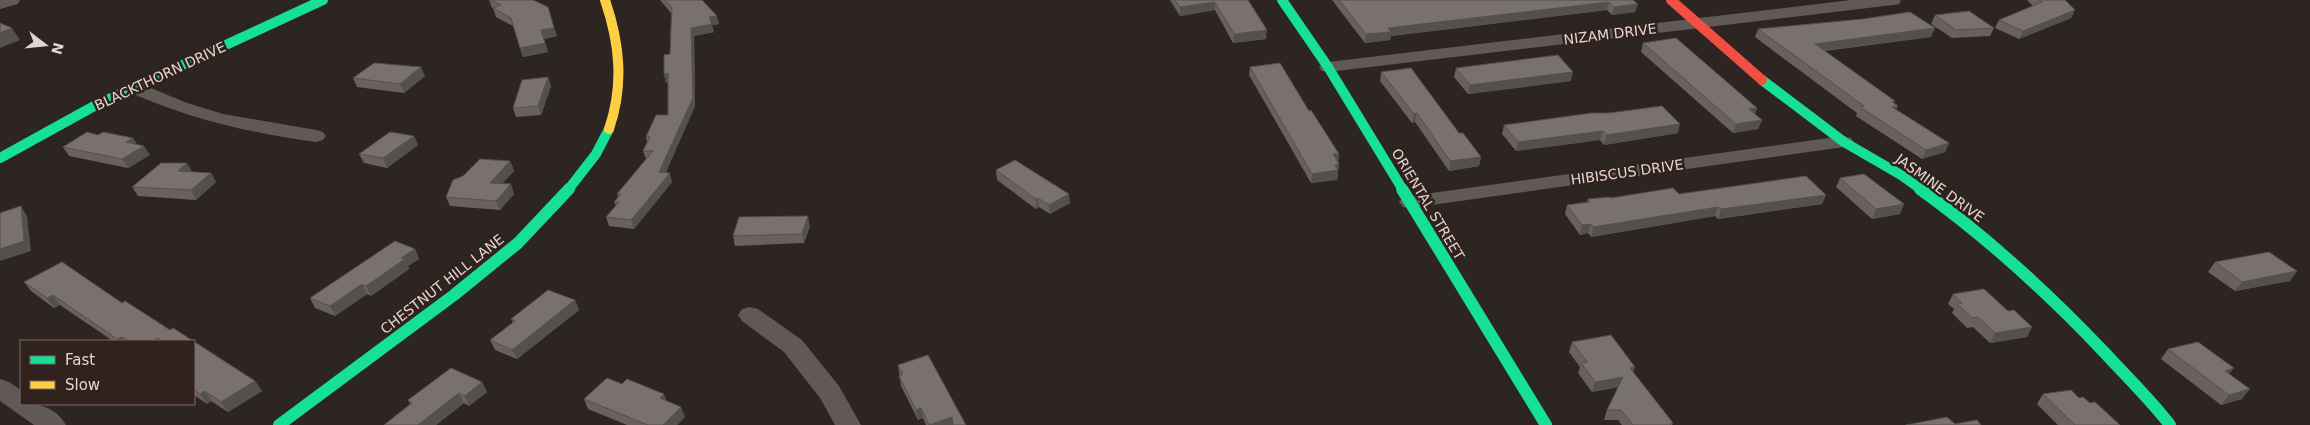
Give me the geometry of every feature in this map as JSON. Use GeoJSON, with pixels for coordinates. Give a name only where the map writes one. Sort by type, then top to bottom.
{"type":"FeatureCollection","features":[{"type":"Feature","properties":{"kind":"street"},"geometry":{"type":"LineString","coordinates":[[0,4],[12,0]]}},
{"type":"Feature","properties":{"kind":"street","name":"BLACKTHORN DRIVE"},"geometry":{"type":"LineString","coordinates":[[0,158],[58,124],[323,0]]}},
{"type":"Feature","properties":{"kind":"street","name":"CHESTNUT HILL LANE"},"geometry":{"type":"LineString","coordinates":[[279,425],[472,283],[522,240],[559,202],[590,163],[606,136],[617,103],[621,71],[615,23],[605,0]]}},
{"type":"Feature","properties":{"kind":"street","name":"ORIENTAL STREET"},"geometry":{"type":"LineString","coordinates":[[1282,0],[1328,68],[1546,425]]}},
{"type":"Feature","properties":{"kind":"street","name":"JASMINE DRIVE"},"geometry":{"type":"LineString","coordinates":[[1671,0],[1762,80],[1844,142],[1901,175],[1950,210],[2009,258],[2082,329],[2157,408],[2170,425]]}},
{"type":"Feature","properties":{"kind":"street","name":"NIZAM DRIVE"},"geometry":{"type":"LineString","coordinates":[[1328,68],[1893,0]]}},
{"type":"Feature","properties":{"kind":"street"},"geometry":{"type":"LineString","coordinates":[[134,87],[185,108],[223,119],[267,129],[316,136]]}},
{"type":"Feature","properties":{"kind":"street","name":"HIBISCUS DRIVE"},"geometry":{"type":"LineString","coordinates":[[1410,202],[1844,142]]}},
{"type":"Feature","properties":{"kind":"street"},"geometry":{"type":"LineString","coordinates":[[750,316],[793,346],[830,392],[848,425]]}},
{"type":"Feature","properties":{"kind":"street"},"geometry":{"type":"LineString","coordinates":[[0,388],[20,402]]}},
{"type":"Feature","properties":{"kind":"street"},"geometry":{"type":"LineString","coordinates":[[25,405],[52,425]]}},
{"type":"Feature","properties":{"kind":"building"},"geometry":{"type":"Polygon","coordinates":[[[490,0],[533,0],[548,7],[554,28],[541,30],[545,43],[520,48],[511,18],[493,8],[501,5],[490,0]]]}},
{"type":"Feature","properties":{"kind":"building"},"geometry":{"type":"Polygon","coordinates":[[[665,0],[702,0],[717,16],[709,17],[712,24],[691,28],[693,98],[659,172],[670,173],[631,220],[606,217],[619,202],[614,202],[621,194],[617,194],[653,151],[643,151],[650,137],[646,137],[656,115],[668,115],[668,73],[664,74],[664,55],[670,54],[672,7],[665,0]]]}},
{"type":"Feature","properties":{"kind":"building"},"geometry":{"type":"Polygon","coordinates":[[[1175,0],[1248,0],[1267,30],[1234,34],[1215,2],[1180,7],[1175,0]]]}},
{"type":"Feature","properties":{"kind":"building"},"geometry":{"type":"Polygon","coordinates":[[[1339,0],[1633,0],[1638,4],[1614,7],[1609,2],[1388,28],[1391,32],[1366,34],[1339,0]]]}},
{"type":"Feature","properties":{"kind":"building"},"geometry":{"type":"Polygon","coordinates":[[[2039,0],[2065,0],[2075,10],[2023,31],[1999,20],[2042,2],[2039,0]]]}},
{"type":"Feature","properties":{"kind":"building"},"geometry":{"type":"Polygon","coordinates":[[[1969,11],[1994,28],[1956,30],[1935,15],[1969,11]]]}},
{"type":"Feature","properties":{"kind":"building"},"geometry":{"type":"Polygon","coordinates":[[[1910,12],[1935,28],[1815,44],[1895,101],[1892,102],[1898,106],[1892,107],[1949,143],[1926,150],[1860,107],[1864,106],[1758,29],[1863,19],[1910,12]]]}},
{"type":"Feature","properties":{"kind":"building"},"geometry":{"type":"Polygon","coordinates":[[[0,23],[12,28],[0,33],[0,23]]]}},
{"type":"Feature","properties":{"kind":"building"},"geometry":{"type":"Polygon","coordinates":[[[1676,38],[1757,108],[1749,109],[1762,120],[1736,124],[1643,43],[1676,38]]]}},
{"type":"Feature","properties":{"kind":"building"},"geometry":{"type":"Polygon","coordinates":[[[1558,55],[1573,72],[1470,85],[1456,68],[1558,55]]]}},
{"type":"Feature","properties":{"kind":"building"},"geometry":{"type":"Polygon","coordinates":[[[374,63],[421,67],[400,84],[353,78],[374,63]]]}},
{"type":"Feature","properties":{"kind":"building"},"geometry":{"type":"Polygon","coordinates":[[[1280,63],[1309,111],[1311,110],[1339,154],[1333,154],[1339,164],[1335,165],[1338,170],[1312,174],[1250,67],[1280,63]]]}},
{"type":"Feature","properties":{"kind":"building"},"geometry":{"type":"Polygon","coordinates":[[[1411,68],[1459,133],[1463,133],[1481,157],[1450,161],[1417,113],[1414,114],[1381,72],[1411,68]]]}},
{"type":"Feature","properties":{"kind":"building"},"geometry":{"type":"Polygon","coordinates":[[[548,77],[538,106],[513,108],[522,80],[548,77]]]}},
{"type":"Feature","properties":{"kind":"building"},"geometry":{"type":"Polygon","coordinates":[[[1662,106],[1680,124],[1606,135],[1603,131],[1518,142],[1504,125],[1592,113],[1609,113],[1662,106]]]}},
{"type":"Feature","properties":{"kind":"building"},"geometry":{"type":"Polygon","coordinates":[[[87,132],[98,135],[103,132],[133,138],[126,142],[144,146],[122,159],[63,147],[87,132]]]}},
{"type":"Feature","properties":{"kind":"building"},"geometry":{"type":"Polygon","coordinates":[[[390,132],[414,136],[383,158],[359,154],[390,132]]]}},
{"type":"Feature","properties":{"kind":"building"},"geometry":{"type":"Polygon","coordinates":[[[480,159],[510,161],[490,183],[511,184],[496,201],[446,197],[453,180],[463,176],[480,159]]]}},
{"type":"Feature","properties":{"kind":"building"},"geometry":{"type":"Polygon","coordinates":[[[1015,160],[1069,194],[1049,205],[1038,198],[1036,199],[996,170],[1015,160]]]}},
{"type":"Feature","properties":{"kind":"building"},"geometry":{"type":"Polygon","coordinates":[[[161,163],[187,163],[178,171],[211,173],[191,190],[132,187],[161,163]]]}},
{"type":"Feature","properties":{"kind":"building"},"geometry":{"type":"Polygon","coordinates":[[[1864,174],[1904,204],[1876,209],[1840,178],[1864,174]]]}},
{"type":"Feature","properties":{"kind":"building"},"geometry":{"type":"Polygon","coordinates":[[[1806,176],[1826,195],[1721,209],[1718,207],[1593,227],[1591,224],[1582,225],[1567,205],[1590,202],[1588,199],[1611,198],[1673,188],[1679,194],[1806,176]]]}},
{"type":"Feature","properties":{"kind":"building"},"geometry":{"type":"Polygon","coordinates":[[[21,206],[24,241],[0,249],[0,213],[21,206]]]}},
{"type":"Feature","properties":{"kind":"building"},"geometry":{"type":"Polygon","coordinates":[[[808,216],[802,234],[733,236],[739,217],[808,216]]]}},
{"type":"Feature","properties":{"kind":"building"},"geometry":{"type":"Polygon","coordinates":[[[395,241],[415,249],[401,258],[405,259],[366,286],[362,284],[330,306],[310,298],[395,241]]]}},
{"type":"Feature","properties":{"kind":"building"},"geometry":{"type":"Polygon","coordinates":[[[2269,252],[2297,271],[2242,282],[2215,262],[2269,252]]]}},
{"type":"Feature","properties":{"kind":"building"},"geometry":{"type":"Polygon","coordinates":[[[62,262],[122,303],[125,301],[170,330],[173,328],[191,340],[161,340],[158,338],[154,340],[127,340],[122,337],[117,339],[53,295],[47,298],[24,282],[62,262]]]}},
{"type":"Feature","properties":{"kind":"building"},"geometry":{"type":"Polygon","coordinates":[[[1984,289],[2008,311],[2014,310],[2032,327],[1995,333],[1978,317],[1973,318],[1957,304],[1962,303],[1953,294],[1984,289]]]}},
{"type":"Feature","properties":{"kind":"building"},"geometry":{"type":"Polygon","coordinates":[[[548,290],[575,300],[512,350],[490,340],[515,321],[511,319],[548,290]]]}},
{"type":"Feature","properties":{"kind":"building"},"geometry":{"type":"Polygon","coordinates":[[[1611,335],[1635,367],[1630,368],[1673,423],[1671,425],[1633,425],[1621,410],[1607,410],[1623,377],[1595,382],[1581,363],[1587,362],[1572,342],[1611,335]]]}},
{"type":"Feature","properties":{"kind":"building"},"geometry":{"type":"Polygon","coordinates":[[[2198,342],[2234,368],[2225,371],[2250,389],[2229,395],[2168,349],[2198,342]]]}},
{"type":"Feature","properties":{"kind":"building"},"geometry":{"type":"Polygon","coordinates":[[[195,343],[255,381],[221,402],[205,391],[200,394],[195,391],[195,343]]]}},
{"type":"Feature","properties":{"kind":"building"},"geometry":{"type":"Polygon","coordinates":[[[928,355],[966,425],[953,425],[952,417],[929,425],[921,408],[916,410],[899,376],[903,374],[898,365],[928,355]]]}},
{"type":"Feature","properties":{"kind":"building"},"geometry":{"type":"Polygon","coordinates":[[[451,368],[482,382],[465,396],[459,393],[418,425],[384,425],[412,403],[408,400],[451,368]]]}},
{"type":"Feature","properties":{"kind":"building"},"geometry":{"type":"Polygon","coordinates":[[[607,378],[622,384],[627,379],[664,394],[660,398],[681,407],[663,425],[648,425],[584,399],[607,378]]]}},
{"type":"Feature","properties":{"kind":"building"},"geometry":{"type":"Polygon","coordinates":[[[2071,390],[2079,398],[2083,397],[2090,403],[2095,402],[2120,425],[2075,425],[2043,394],[2071,390]]]}},
{"type":"Feature","properties":{"kind":"building"},"geometry":{"type":"Polygon","coordinates":[[[1947,417],[1955,424],[1977,420],[1981,425],[1906,425],[1947,417]]]}},
{"type":"Feature","properties":{"kind":"traffic: fast"},"geometry":{"type":"LineString","coordinates":[[0,158],[96,105],[323,0]]}},
{"type":"Feature","properties":{"kind":"traffic: fast"},"geometry":{"type":"LineString","coordinates":[[1282,0],[1328,67],[1546,425]]}},
{"type":"Feature","properties":{"kind":"traffic: fast"},"geometry":{"type":"LineString","coordinates":[[1762,80],[1844,142],[1901,175],[1950,210],[2009,258],[2082,329],[2157,408],[2170,425]]}},
{"type":"Feature","properties":{"kind":"traffic: fast"},"geometry":{"type":"LineString","coordinates":[[279,425],[454,295],[518,243],[574,183],[596,154],[609,129]]}},
{"type":"Feature","properties":{"kind":"traffic: slow"},"geometry":{"type":"LineString","coordinates":[[605,0],[615,32],[619,64],[618,97],[609,129]]}},
{"type":"Feature","properties":{"kind":"traffic: jam"},"geometry":{"type":"LineString","coordinates":[[1671,0],[1762,80]]}}]}
